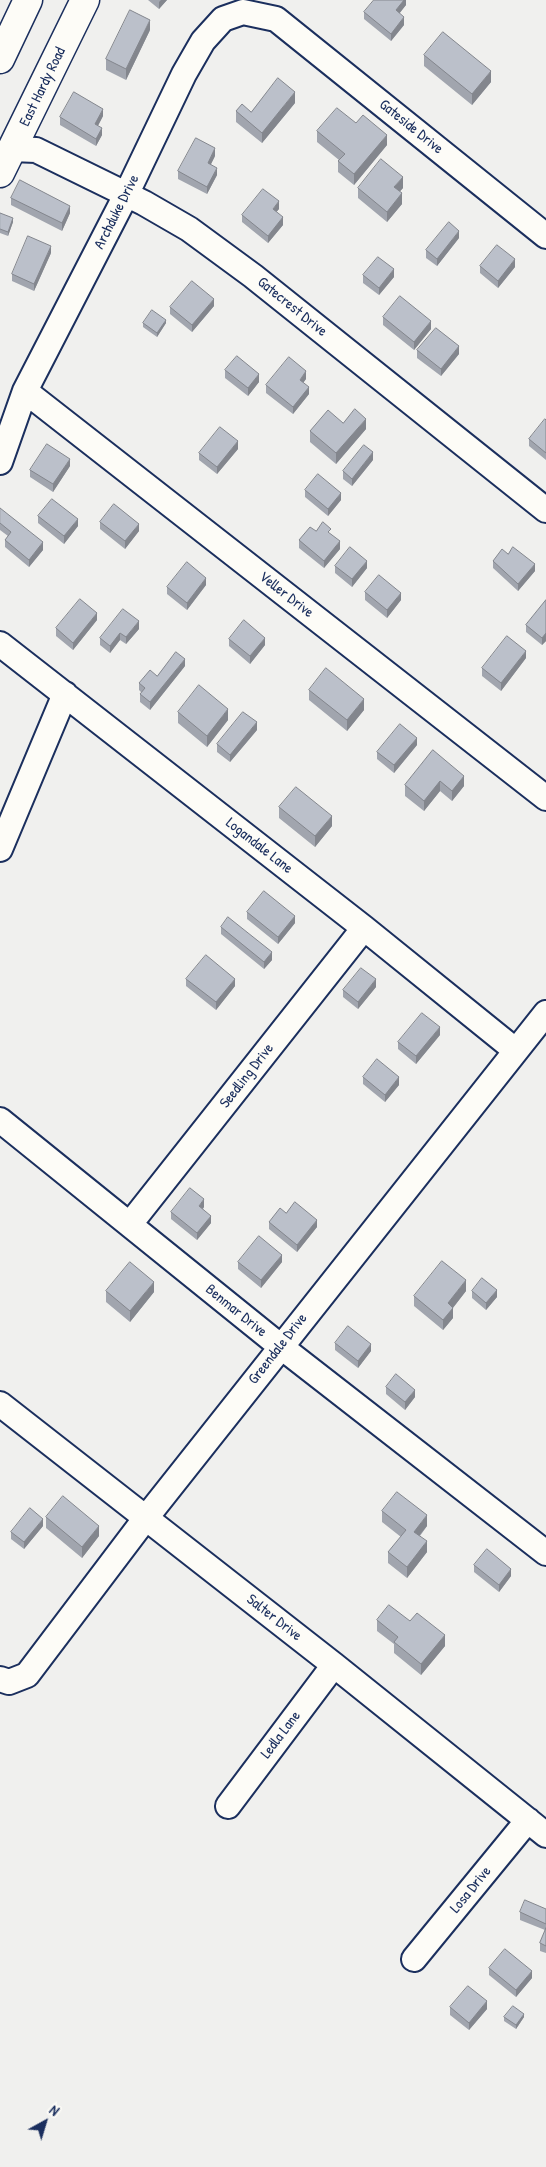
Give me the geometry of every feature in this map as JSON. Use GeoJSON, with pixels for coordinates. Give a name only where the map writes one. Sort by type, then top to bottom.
{"type":"FeatureCollection","features":[{"type":"Feature","properties":{"kind":"main road"},"geometry":{"type":"LineString","coordinates":[[0,59],[28,0]]}},
{"type":"Feature","properties":{"kind":"main road","name":"East Hardy Road"},"geometry":{"type":"LineString","coordinates":[[0,173],[85,0]]}},
{"type":"Feature","properties":{"kind":"street","name":"Archduke Drive"},"geometry":{"type":"LineString","coordinates":[[0,462],[25,391],[126,195],[184,74],[203,41],[227,9],[276,18]]}},
{"type":"Feature","properties":{"kind":"street","name":"Gateside Drive"},"geometry":{"type":"LineString","coordinates":[[276,18],[546,236]]}},
{"type":"Feature","properties":{"kind":"street","name":"Gatecrest Drive"},"geometry":{"type":"LineString","coordinates":[[12,149],[36,150],[144,203],[189,229],[253,276],[546,510]]}},
{"type":"Feature","properties":{"kind":"street","name":"Veller Drive"},"geometry":{"type":"LineString","coordinates":[[25,391],[546,798]]}},
{"type":"Feature","properties":{"kind":"street","name":"Logandale Lane"},"geometry":{"type":"LineString","coordinates":[[0,644],[364,928],[515,1050]]}},
{"type":"Feature","properties":{"kind":"street"},"geometry":{"type":"LineString","coordinates":[[0,849],[64,694]]}},
{"type":"Feature","properties":{"kind":"street","name":"Seedling Drive"},"geometry":{"type":"LineString","coordinates":[[130,1224],[364,928]]}},
{"type":"Feature","properties":{"kind":"street","name":"Greendale Drive"},"geometry":{"type":"LineString","coordinates":[[5,1681],[27,1675],[145,1518],[546,1013]]}},
{"type":"Feature","properties":{"kind":"street","name":"Benmar Drive"},"geometry":{"type":"LineString","coordinates":[[0,1120],[280,1346],[546,1554]]}},
{"type":"Feature","properties":{"kind":"street","name":"Salter Drive"},"geometry":{"type":"LineString","coordinates":[[0,1404],[334,1665],[537,1827]]}},
{"type":"Feature","properties":{"kind":"street","name":"Ledla Lane"},"geometry":{"type":"LineString","coordinates":[[228,1806],[334,1665]]}},
{"type":"Feature","properties":{"kind":"street","name":"Losa Drive"},"geometry":{"type":"LineString","coordinates":[[414,1959],[537,1827]]}},
{"type":"Feature","properties":{"kind":"building"},"geometry":{"type":"Polygon","coordinates":[[[374,0],[404,0],[396,10],[404,17],[391,34],[364,12],[374,0]]]}},
{"type":"Feature","properties":{"kind":"building"},"geometry":{"type":"Polygon","coordinates":[[[130,10],[150,20],[126,69],[106,59],[130,10]]]}},
{"type":"Feature","properties":{"kind":"building"},"geometry":{"type":"Polygon","coordinates":[[[443,32],[491,71],[472,94],[424,55],[443,32]]]}},
{"type":"Feature","properties":{"kind":"building"},"geometry":{"type":"Polygon","coordinates":[[[278,78],[295,92],[262,133],[236,111],[242,104],[251,112],[278,78]]]}},
{"type":"Feature","properties":{"kind":"building"},"geometry":{"type":"Polygon","coordinates":[[[74,92],[103,109],[95,124],[102,128],[96,139],[60,117],[74,92]]]}},
{"type":"Feature","properties":{"kind":"building"},"geometry":{"type":"Polygon","coordinates":[[[337,108],[356,123],[363,115],[387,135],[354,174],[338,161],[345,154],[317,131],[337,108]]]}},
{"type":"Feature","properties":{"kind":"building"},"geometry":{"type":"Polygon","coordinates":[[[196,138],[215,148],[208,163],[217,168],[207,187],[178,171],[196,138]]]}},
{"type":"Feature","properties":{"kind":"building"},"geometry":{"type":"Polygon","coordinates":[[[381,159],[403,177],[394,187],[402,193],[387,212],[358,188],[381,159]]]}},
{"type":"Feature","properties":{"kind":"building"},"geometry":{"type":"Polygon","coordinates":[[[20,180],[70,206],[62,223],[11,198],[20,180]]]}},
{"type":"Feature","properties":{"kind":"building"},"geometry":{"type":"Polygon","coordinates":[[[263,189],[279,201],[273,209],[283,217],[268,236],[242,215],[263,189]]]}},
{"type":"Feature","properties":{"kind":"building"},"geometry":{"type":"Polygon","coordinates":[[[0,213],[13,218],[8,232],[0,229],[0,213]]]}},
{"type":"Feature","properties":{"kind":"building"},"geometry":{"type":"Polygon","coordinates":[[[449,222],[459,231],[437,259],[426,250],[449,222]]]}},
{"type":"Feature","properties":{"kind":"building"},"geometry":{"type":"Polygon","coordinates":[[[28,236],[51,246],[34,284],[12,274],[28,236]]]}},
{"type":"Feature","properties":{"kind":"building"},"geometry":{"type":"Polygon","coordinates":[[[497,245],[515,259],[498,281],[480,266],[497,245]]]}},
{"type":"Feature","properties":{"kind":"building"},"geometry":{"type":"Polygon","coordinates":[[[378,257],[394,269],[379,288],[363,275],[378,257]]]}},
{"type":"Feature","properties":{"kind":"building"},"geometry":{"type":"Polygon","coordinates":[[[192,281],[214,299],[192,325],[170,307],[192,281]]]}},
{"type":"Feature","properties":{"kind":"building"},"geometry":{"type":"Polygon","coordinates":[[[400,296],[431,321],[414,342],[383,317],[400,296]]]}},
{"type":"Feature","properties":{"kind":"building"},"geometry":{"type":"Polygon","coordinates":[[[152,310],[166,320],[157,333],[143,323],[152,310]]]}},
{"type":"Feature","properties":{"kind":"building"},"geometry":{"type":"Polygon","coordinates":[[[436,328],[459,346],[441,369],[417,350],[436,328]]]}},
{"type":"Feature","properties":{"kind":"building"},"geometry":{"type":"Polygon","coordinates":[[[237,356],[259,374],[248,388],[225,370],[237,356]]]}},
{"type":"Feature","properties":{"kind":"building"},"geometry":{"type":"Polygon","coordinates":[[[289,357],[306,371],[300,380],[309,387],[293,407],[266,385],[289,357]]]}},
{"type":"Feature","properties":{"kind":"building"},"geometry":{"type":"Polygon","coordinates":[[[355,409],[366,419],[336,453],[310,431],[328,410],[343,423],[355,409]]]}},
{"type":"Feature","properties":{"kind":"building"},"geometry":{"type":"Polygon","coordinates":[[[546,420],[546,453],[529,439],[546,420]]]}},
{"type":"Feature","properties":{"kind":"building"},"geometry":{"type":"Polygon","coordinates":[[[220,427],[238,441],[217,467],[199,453],[220,427]]]}},
{"type":"Feature","properties":{"kind":"building"},"geometry":{"type":"Polygon","coordinates":[[[47,444],[70,459],[53,484],[30,470],[47,444]]]}},
{"type":"Feature","properties":{"kind":"building"},"geometry":{"type":"Polygon","coordinates":[[[364,445],[373,452],[352,479],[343,471],[364,445]]]}},
{"type":"Feature","properties":{"kind":"building"},"geometry":{"type":"Polygon","coordinates":[[[318,474],[341,493],[328,509],[305,490],[318,474]]]}},
{"type":"Feature","properties":{"kind":"building"},"geometry":{"type":"Polygon","coordinates":[[[52,499],[78,519],[64,536],[38,516],[52,499]]]}},
{"type":"Feature","properties":{"kind":"building"},"geometry":{"type":"Polygon","coordinates":[[[114,504],[139,524],[125,541],[100,522],[114,504]]]}},
{"type":"Feature","properties":{"kind":"building"},"geometry":{"type":"Polygon","coordinates":[[[0,508],[43,542],[29,560],[5,540],[11,532],[0,523],[0,508]]]}},
{"type":"Feature","properties":{"kind":"building"},"geometry":{"type":"Polygon","coordinates":[[[323,522],[331,529],[328,532],[340,541],[324,561],[299,540],[310,527],[316,531],[323,522]]]}},
{"type":"Feature","properties":{"kind":"building"},"geometry":{"type":"Polygon","coordinates":[[[350,547],[367,561],[352,579],[335,566],[350,547]]]}},
{"type":"Feature","properties":{"kind":"building"},"geometry":{"type":"Polygon","coordinates":[[[513,547],[535,564],[518,584],[493,561],[502,549],[508,554],[513,547]]]}},
{"type":"Feature","properties":{"kind":"building"},"geometry":{"type":"Polygon","coordinates":[[[187,562],[206,578],[187,603],[167,587],[187,562]]]}},
{"type":"Feature","properties":{"kind":"building"},"geometry":{"type":"Polygon","coordinates":[[[379,575],[401,593],[387,610],[365,592],[379,575]]]}},
{"type":"Feature","properties":{"kind":"building"},"geometry":{"type":"Polygon","coordinates":[[[80,599],[97,613],[73,643],[56,628],[80,599]]]}},
{"type":"Feature","properties":{"kind":"building"},"geometry":{"type":"Polygon","coordinates":[[[546,600],[546,633],[542,638],[526,625],[546,600]]]}},
{"type":"Feature","properties":{"kind":"building"},"geometry":{"type":"Polygon","coordinates":[[[123,609],[139,621],[126,637],[120,633],[110,646],[100,638],[123,609]]]}},
{"type":"Feature","properties":{"kind":"building"},"geometry":{"type":"Polygon","coordinates":[[[244,620],[265,638],[250,656],[229,639],[244,620]]]}},
{"type":"Feature","properties":{"kind":"building"},"geometry":{"type":"Polygon","coordinates":[[[507,636],[526,651],[501,683],[482,668],[507,636]]]}},
{"type":"Feature","properties":{"kind":"building"},"geometry":{"type":"Polygon","coordinates":[[[176,652],[185,659],[150,702],[140,694],[145,688],[139,683],[150,670],[157,676],[176,652]]]}},
{"type":"Feature","properties":{"kind":"building"},"geometry":{"type":"Polygon","coordinates":[[[326,668],[364,699],[347,720],[309,690],[326,668]]]}},
{"type":"Feature","properties":{"kind":"building"},"geometry":{"type":"Polygon","coordinates":[[[199,685],[228,709],[207,736],[178,712],[199,685]]]}},
{"type":"Feature","properties":{"kind":"building"},"geometry":{"type":"Polygon","coordinates":[[[243,712],[257,722],[230,755],[217,744],[243,712]]]}},
{"type":"Feature","properties":{"kind":"building"},"geometry":{"type":"Polygon","coordinates":[[[400,724],[417,738],[394,765],[377,752],[400,724]]]}},
{"type":"Feature","properties":{"kind":"building"},"geometry":{"type":"Polygon","coordinates":[[[433,750],[464,776],[452,791],[440,781],[424,801],[405,785],[433,750]]]}},
{"type":"Feature","properties":{"kind":"building"},"geometry":{"type":"Polygon","coordinates":[[[296,787],[332,816],[315,836],[279,807],[296,787]]]}},
{"type":"Feature","properties":{"kind":"building"},"geometry":{"type":"Polygon","coordinates":[[[264,891],[295,916],[278,937],[247,912],[264,891]]]}},
{"type":"Feature","properties":{"kind":"building"},"geometry":{"type":"Polygon","coordinates":[[[228,917],[272,952],[264,962],[221,927],[228,917]]]}},
{"type":"Feature","properties":{"kind":"building"},"geometry":{"type":"Polygon","coordinates":[[[206,955],[235,979],[216,1002],[186,979],[206,955]]]}},
{"type":"Feature","properties":{"kind":"building"},"geometry":{"type":"Polygon","coordinates":[[[361,968],[376,979],[358,1002],[343,990],[361,968]]]}},
{"type":"Feature","properties":{"kind":"building"},"geometry":{"type":"Polygon","coordinates":[[[422,1013],[440,1027],[416,1056],[398,1042],[422,1013]]]}},
{"type":"Feature","properties":{"kind":"building"},"geometry":{"type":"Polygon","coordinates":[[[377,1059],[399,1077],[385,1095],[363,1077],[377,1059]]]}},
{"type":"Feature","properties":{"kind":"building"},"geometry":{"type":"Polygon","coordinates":[[[190,1188],[204,1199],[199,1206],[211,1216],[197,1233],[171,1212],[190,1188]]]}},
{"type":"Feature","properties":{"kind":"building"},"geometry":{"type":"Polygon","coordinates":[[[295,1202],[317,1220],[297,1245],[269,1222],[280,1208],[286,1213],[295,1202]]]}},
{"type":"Feature","properties":{"kind":"building"},"geometry":{"type":"Polygon","coordinates":[[[259,1236],[282,1255],[261,1280],[238,1262],[259,1236]]]}},
{"type":"Feature","properties":{"kind":"building"},"geometry":{"type":"Polygon","coordinates":[[[442,1261],[466,1280],[448,1303],[453,1308],[443,1320],[414,1296],[442,1261]]]}},
{"type":"Feature","properties":{"kind":"building"},"geometry":{"type":"Polygon","coordinates":[[[130,1262],[154,1282],[130,1311],[106,1291],[130,1262]]]}},
{"type":"Feature","properties":{"kind":"building"},"geometry":{"type":"Polygon","coordinates":[[[482,1278],[497,1290],[486,1303],[472,1291],[482,1278]]]}},
{"type":"Feature","properties":{"kind":"building"},"geometry":{"type":"Polygon","coordinates":[[[348,1326],[371,1344],[358,1361],[335,1343],[348,1326]]]}},
{"type":"Feature","properties":{"kind":"building"},"geometry":{"type":"Polygon","coordinates":[[[396,1374],[415,1390],[405,1402],[386,1387],[396,1374]]]}},
{"type":"Feature","properties":{"kind":"building"},"geometry":{"type":"Polygon","coordinates":[[[397,1492],[427,1515],[414,1532],[427,1541],[407,1567],[388,1552],[406,1530],[382,1511],[397,1492]]]}},
{"type":"Feature","properties":{"kind":"building"},"geometry":{"type":"Polygon","coordinates":[[[63,1496],[99,1526],[82,1547],[46,1517],[63,1496]]]}},
{"type":"Feature","properties":{"kind":"building"},"geometry":{"type":"Polygon","coordinates":[[[30,1508],[43,1519],[24,1542],[11,1532],[30,1508]]]}},
{"type":"Feature","properties":{"kind":"building"},"geometry":{"type":"Polygon","coordinates":[[[487,1549],[511,1569],[499,1585],[474,1565],[487,1549]]]}},
{"type":"Feature","properties":{"kind":"building"},"geometry":{"type":"Polygon","coordinates":[[[389,1605],[410,1621],[417,1613],[445,1635],[421,1664],[394,1642],[398,1637],[377,1620],[389,1605]]]}},
{"type":"Feature","properties":{"kind":"building"},"geometry":{"type":"Polygon","coordinates":[[[525,1900],[546,1909],[546,1924],[520,1912],[525,1900]]]}},
{"type":"Feature","properties":{"kind":"building"},"geometry":{"type":"Polygon","coordinates":[[[546,1928],[546,1946],[540,1943],[546,1928]]]}},
{"type":"Feature","properties":{"kind":"building"},"geometry":{"type":"Polygon","coordinates":[[[505,1949],[532,1971],[516,1990],[489,1968],[505,1949]]]}},
{"type":"Feature","properties":{"kind":"building"},"geometry":{"type":"Polygon","coordinates":[[[468,1986],[487,2001],[469,2023],[450,2007],[468,1986]]]}},
{"type":"Feature","properties":{"kind":"building"},"geometry":{"type":"Polygon","coordinates":[[[513,2006],[524,2014],[516,2025],[504,2017],[513,2006]]]}}]}
